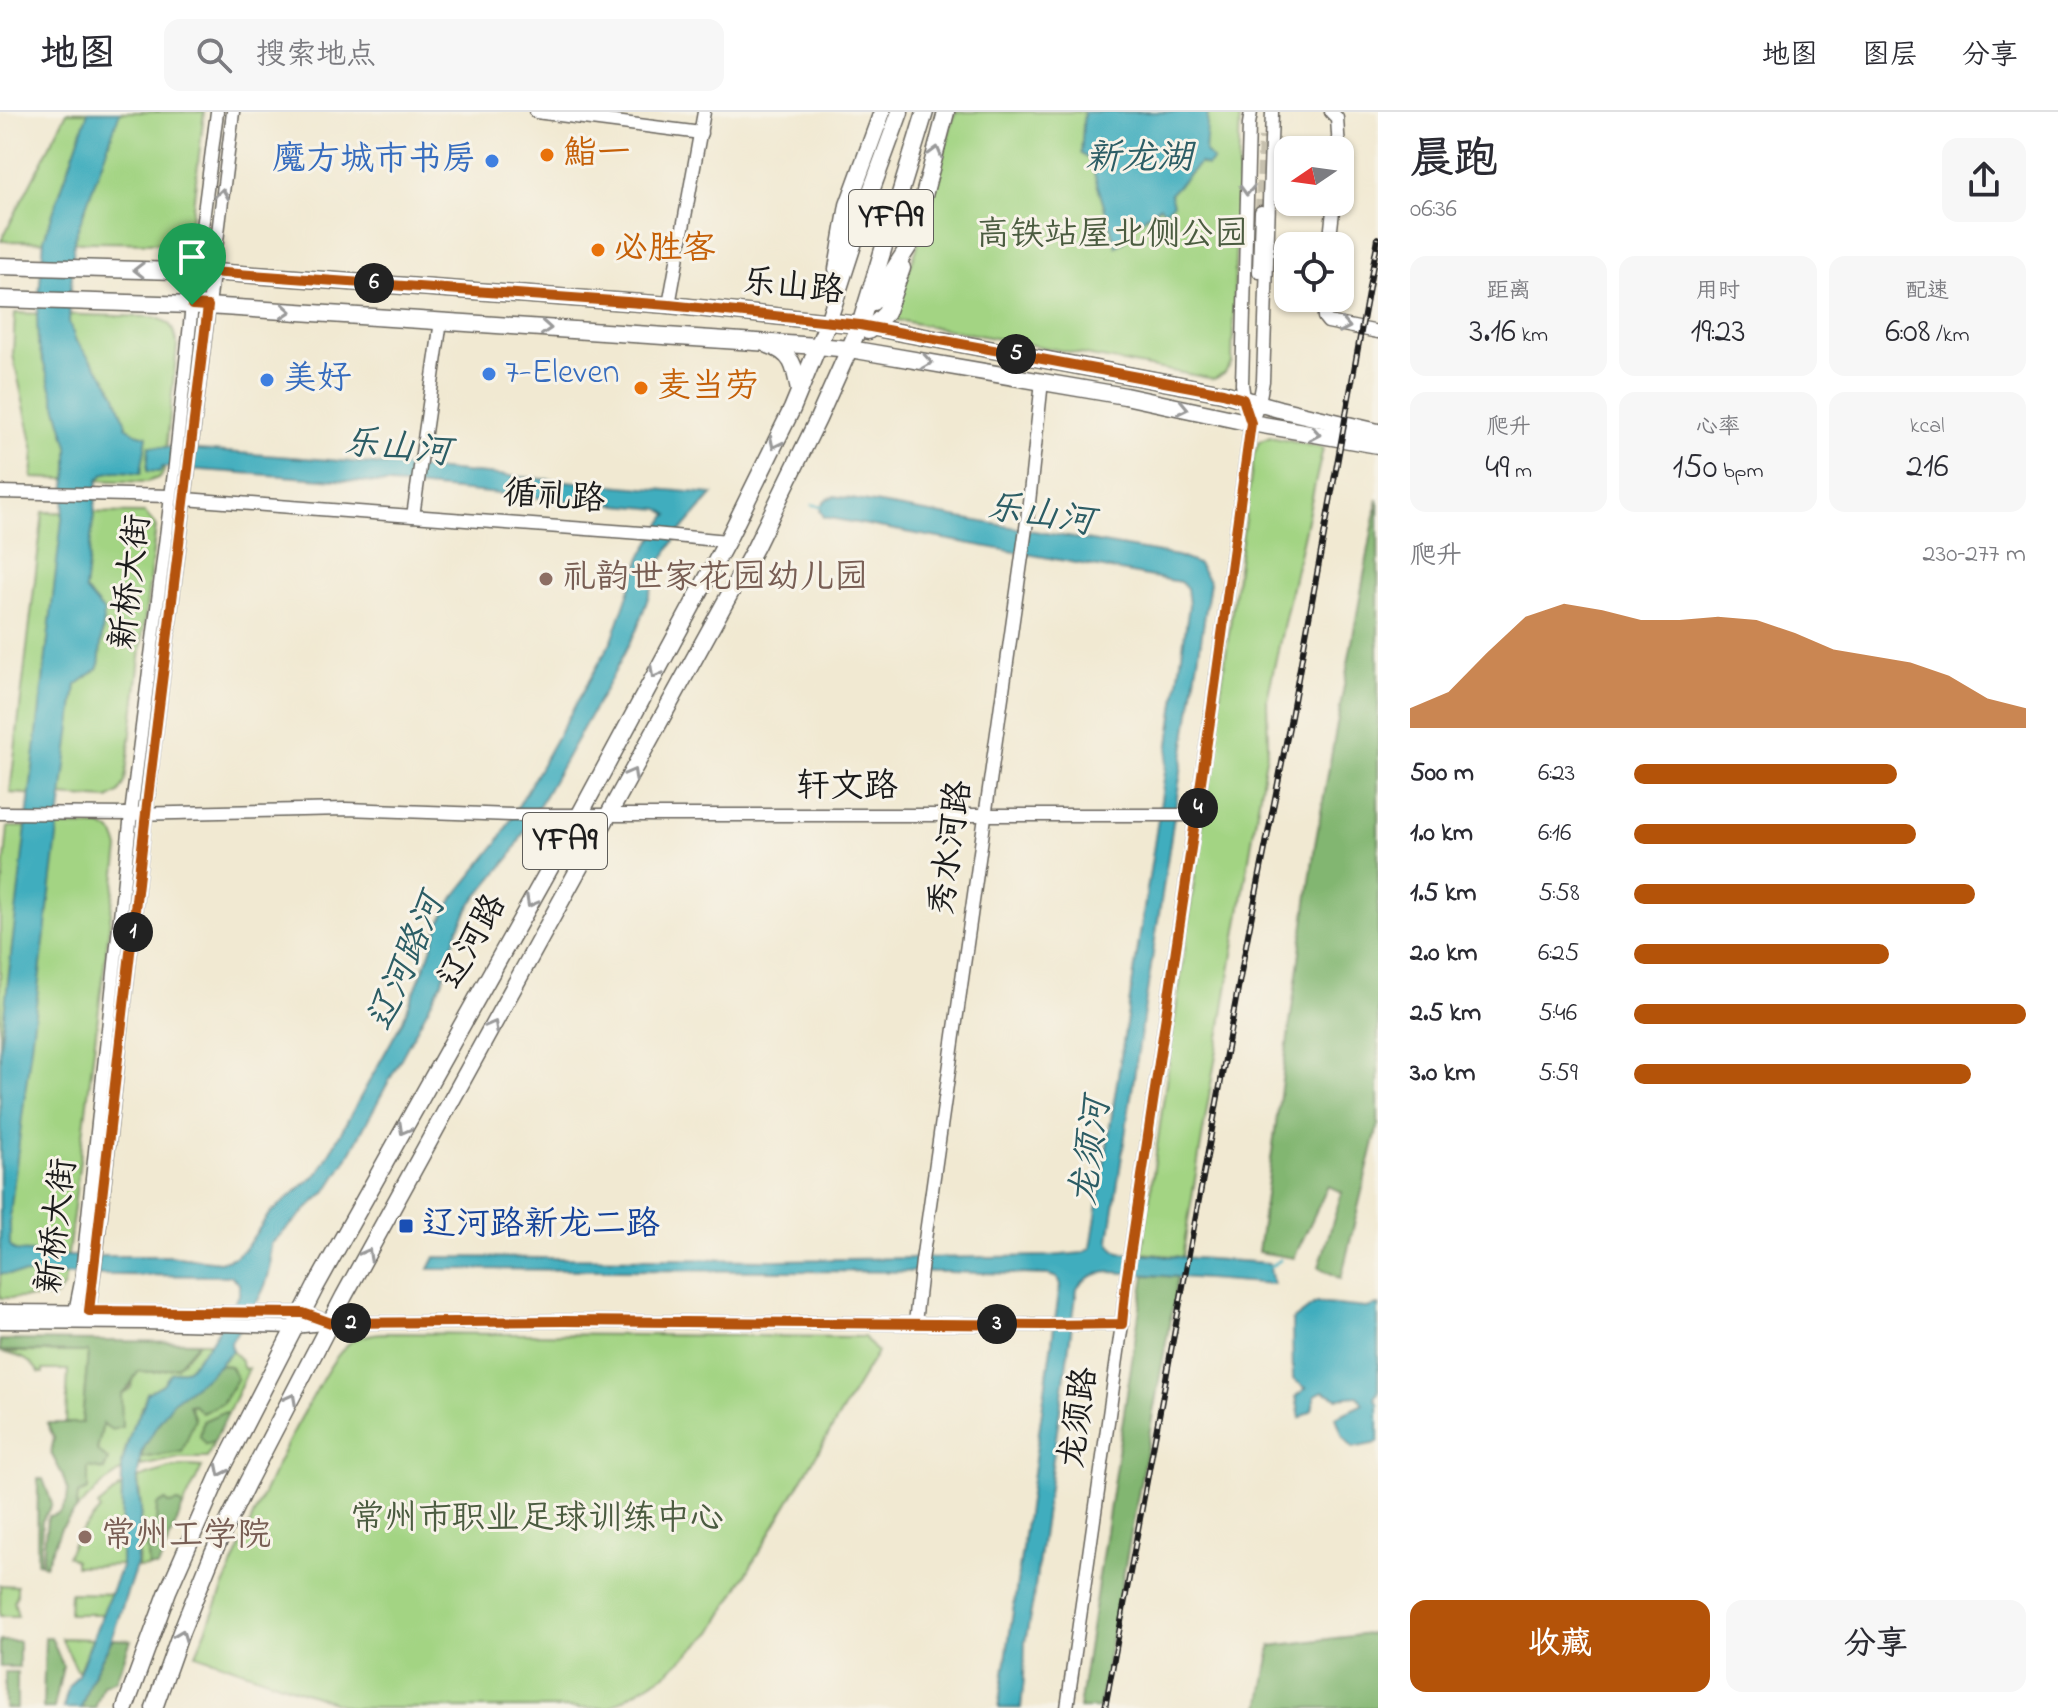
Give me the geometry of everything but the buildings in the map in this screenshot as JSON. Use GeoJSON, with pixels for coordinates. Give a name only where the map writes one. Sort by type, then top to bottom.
{"type":"FeatureCollection","features":[{"type":"Feature","properties":{"kind":"main road"},"geometry":{"type":"LineString","coordinates":[[828,322],[848,205],[882,112]]}},
{"type":"Feature","properties":{"kind":"main road","name":"辽河路"},"geometry":{"type":"LineString","coordinates":[[125,1708],[153,1626],[220,1473],[299,1320],[579,816],[727,541],[799,393],[828,322],[900,112]]}},
{"type":"Feature","properties":{"kind":"main road","name":"辽河路"},"geometry":{"type":"LineString","coordinates":[[154,1708],[213,1553],[247,1483],[455,1093],[755,548],[850,349],[866,326],[925,112]]}},
{"type":"Feature","properties":{"kind":"main road"},"geometry":{"type":"LineString","coordinates":[[866,326],[889,276],[912,241],[946,112]]}},
{"type":"Feature","properties":{"kind":"main road","name":"乐山路"},"geometry":{"type":"LineString","coordinates":[[0,266],[204,271],[669,305],[866,326],[1223,393],[1378,432]]}},
{"type":"Feature","properties":{"kind":"main road","name":"乐山路"},"geometry":{"type":"LineString","coordinates":[[0,299],[200,306],[850,349],[1125,396],[1251,423],[1378,445]]}},
{"type":"Feature","properties":{"kind":"main road"},"geometry":{"type":"LineString","coordinates":[[759,342],[779,349],[790,359],[796,370],[799,393]]}},
{"type":"Feature","properties":{"kind":"main road"},"geometry":{"type":"LineString","coordinates":[[1319,418],[1378,424]]}},
{"type":"Feature","properties":{"kind":"street","name":"新桥大街"},"geometry":{"type":"LineString","coordinates":[[82,1315],[185,499],[182,466],[185,434],[199,392],[200,306],[217,112]]}},
{"type":"Feature","properties":{"kind":"street","name":"新桥大街"},"geometry":{"type":"LineString","coordinates":[[204,271],[233,112]]}},
{"type":"Feature","properties":{"kind":"street"},"geometry":{"type":"LineString","coordinates":[[536,112],[701,133]]}},
{"type":"Feature","properties":{"kind":"street"},"geometry":{"type":"LineString","coordinates":[[669,305],[704,112]]}},
{"type":"Feature","properties":{"kind":"street","name":"龙须路"},"geometry":{"type":"LineString","coordinates":[[1251,112],[1242,384],[1252,401]]}},
{"type":"Feature","properties":{"kind":"street","name":"龙须路"},"geometry":{"type":"LineString","coordinates":[[1067,1708],[1196,815],[1252,401],[1263,374],[1272,112]]}},
{"type":"Feature","properties":{"kind":"street"},"geometry":{"type":"LineString","coordinates":[[1334,115],[1337,136]]}},
{"type":"Feature","properties":{"kind":"street"},"geometry":{"type":"LineString","coordinates":[[1252,401],[1261,212]]}},
{"type":"Feature","properties":{"kind":"street"},"geometry":{"type":"LineString","coordinates":[[1324,312],[1328,322],[1378,332]]}},
{"type":"Feature","properties":{"kind":"street"},"geometry":{"type":"LineString","coordinates":[[413,516],[441,321]]}},
{"type":"Feature","properties":{"kind":"street","name":"秀水河路"},"geometry":{"type":"LineString","coordinates":[[915,1323],[1027,521],[1042,381]]}},
{"type":"Feature","properties":{"kind":"street","name":"新桥大街"},"geometry":{"type":"LineString","coordinates":[[91,1250],[131,814],[171,496],[182,466]]}},
{"type":"Feature","properties":{"kind":"street"},"geometry":{"type":"LineString","coordinates":[[0,492],[171,496]]}},
{"type":"Feature","properties":{"kind":"street","name":"循礼路"},"geometry":{"type":"LineString","coordinates":[[185,499],[727,541]]}},
{"type":"Feature","properties":{"kind":"street","name":"轩文路"},"geometry":{"type":"LineString","coordinates":[[146,813],[346,809],[579,816],[1196,815]]}},
{"type":"Feature","properties":{"kind":"street"},"geometry":{"type":"LineString","coordinates":[[0,813],[146,813]]}},
{"type":"Feature","properties":{"kind":"street"},"geometry":{"type":"LineString","coordinates":[[0,1311],[331,1323],[1122,1324]]}},
{"type":"Feature","properties":{"kind":"street"},"geometry":{"type":"LineString","coordinates":[[0,1322],[82,1315]]}},
{"type":"Feature","properties":{"kind":"green space"},"geometry":{"type":"Polygon","coordinates":[[[67,112],[204,112],[192,215],[180,238],[172,243],[1,241],[67,112]]]}},
{"type":"Feature","properties":{"kind":"green space","name":"高铁站屋北侧公园"},"geometry":{"type":"Polygon","coordinates":[[[955,112],[1240,112],[1232,362],[1224,374],[1214,379],[897,320],[893,313],[916,251],[955,112]]]}},
{"type":"Feature","properties":{"kind":"green space"},"geometry":{"type":"Polygon","coordinates":[[[15,313],[154,317],[171,327],[177,346],[161,477],[147,482],[32,478],[34,451],[13,355],[15,313]]]}},
{"type":"Feature","properties":{"kind":"green space"},"geometry":{"type":"Polygon","coordinates":[[[1270,437],[1323,448],[1267,699],[1268,746],[1182,1257],[1142,1253],[1254,454],[1259,442],[1270,437]]]}},
{"type":"Feature","properties":{"kind":"green space"},"geometry":{"type":"Polygon","coordinates":[[[1378,499],[1378,1125],[1341,1279],[1319,1267],[1342,1192],[1328,1186],[1294,1258],[1258,1252],[1315,845],[1378,499]]]}},
{"type":"Feature","properties":{"kind":"green space"},"geometry":{"type":"Polygon","coordinates":[[[43,512],[145,513],[156,526],[125,782],[119,793],[108,799],[10,793],[43,512]]]}},
{"type":"Feature","properties":{"kind":"green space"},"geometry":{"type":"Polygon","coordinates":[[[101,826],[113,834],[119,849],[64,1286],[56,1296],[0,1298],[0,915],[8,827],[101,826]]]}},
{"type":"Feature","properties":{"kind":"green space"},"geometry":{"type":"Polygon","coordinates":[[[1145,1275],[1178,1277],[1099,1708],[1079,1708],[1145,1275]]]}},
{"type":"Feature","properties":{"kind":"green space","name":"常州市职业足球训练中心"},"geometry":{"type":"Polygon","coordinates":[[[381,1333],[864,1337],[877,1352],[712,1632],[667,1673],[609,1708],[350,1708],[196,1654],[261,1498],[325,1374],[351,1342],[362,1336],[381,1333]]]}},
{"type":"Feature","properties":{"kind":"green space"},"geometry":{"type":"Polygon","coordinates":[[[0,1340],[199,1342],[177,1367],[139,1371],[121,1395],[122,1427],[112,1430],[103,1424],[97,1450],[108,1460],[104,1470],[88,1467],[88,1490],[78,1494],[76,1510],[61,1528],[45,1566],[42,1565],[47,1520],[49,1516],[60,1513],[68,1492],[51,1453],[54,1438],[47,1423],[82,1423],[88,1352],[0,1351],[0,1340]]]}},
{"type":"Feature","properties":{"kind":"green space"},"geometry":{"type":"Polygon","coordinates":[[[199,1342],[211,1342],[188,1370],[171,1373],[163,1384],[147,1393],[125,1451],[122,1471],[76,1510],[88,1466],[104,1470],[108,1460],[97,1450],[103,1423],[121,1395],[131,1388],[133,1378],[139,1371],[177,1367],[199,1342]]]}},
{"type":"Feature","properties":{"kind":"green space"},"geometry":{"type":"Polygon","coordinates":[[[232,1351],[244,1369],[249,1368],[228,1413],[223,1412],[206,1444],[214,1442],[207,1458],[179,1458],[141,1466],[141,1458],[182,1451],[189,1405],[222,1403],[237,1379],[230,1366],[219,1365],[232,1351]]]}},
{"type":"Feature","properties":{"kind":"green space"},"geometry":{"type":"Polygon","coordinates":[[[0,1352],[88,1352],[82,1423],[66,1423],[68,1370],[43,1370],[40,1373],[22,1358],[0,1352]]]}},
{"type":"Feature","properties":{"kind":"green space"},"geometry":{"type":"Polygon","coordinates":[[[219,1365],[230,1366],[237,1379],[222,1403],[202,1413],[193,1404],[189,1405],[195,1419],[182,1452],[141,1458],[149,1436],[168,1408],[219,1365]]]}},
{"type":"Feature","properties":{"kind":"green space"},"geometry":{"type":"Polygon","coordinates":[[[223,1412],[228,1413],[214,1442],[206,1444],[200,1437],[203,1421],[223,1412]]]}},
{"type":"Feature","properties":{"kind":"green space"},"geometry":{"type":"Polygon","coordinates":[[[187,1466],[202,1467],[183,1507],[178,1503],[156,1525],[146,1530],[149,1567],[138,1568],[141,1508],[138,1478],[187,1466]]]}},
{"type":"Feature","properties":{"kind":"green space"},"geometry":{"type":"Polygon","coordinates":[[[38,1479],[43,1479],[52,1504],[42,1521],[40,1563],[37,1562],[38,1479]]]}},
{"type":"Feature","properties":{"kind":"green space"},"geometry":{"type":"Polygon","coordinates":[[[122,1486],[121,1565],[75,1566],[75,1561],[67,1556],[77,1536],[100,1510],[98,1506],[122,1486]]]}},
{"type":"Feature","properties":{"kind":"green space"},"geometry":{"type":"Polygon","coordinates":[[[165,1500],[169,1504],[178,1502],[183,1507],[158,1567],[149,1567],[146,1530],[156,1525],[157,1505],[165,1500]]]}},
{"type":"Feature","properties":{"kind":"green space"},"geometry":{"type":"Polygon","coordinates":[[[0,1585],[17,1586],[14,1601],[18,1616],[0,1616],[0,1585]]]}},
{"type":"Feature","properties":{"kind":"green space"},"geometry":{"type":"Polygon","coordinates":[[[70,1593],[119,1594],[119,1614],[69,1614],[70,1593]]]}},
{"type":"Feature","properties":{"kind":"green space"},"geometry":{"type":"Polygon","coordinates":[[[1378,1633],[1378,1708],[1260,1708],[1271,1646],[1378,1633]]]}},
{"type":"Feature","properties":{"kind":"green space"},"geometry":{"type":"Polygon","coordinates":[[[45,1637],[51,1637],[63,1666],[54,1708],[43,1708],[45,1637]]]}},
{"type":"Feature","properties":{"kind":"green space"},"geometry":{"type":"Polygon","coordinates":[[[61,1638],[93,1639],[78,1672],[61,1638]]]}},
{"type":"Feature","properties":{"kind":"green space"},"geometry":{"type":"Polygon","coordinates":[[[112,1639],[131,1640],[116,1680],[103,1685],[95,1708],[81,1708],[90,1681],[112,1639]]]}},
{"type":"Feature","properties":{"kind":"green space"},"geometry":{"type":"Polygon","coordinates":[[[0,1641],[19,1641],[19,1667],[0,1667],[0,1641]]]}},
{"type":"Feature","properties":{"kind":"green space"},"geometry":{"type":"Polygon","coordinates":[[[5,1672],[17,1672],[17,1708],[5,1708],[5,1672]]]}},
{"type":"Feature","properties":{"kind":"water"},"geometry":{"type":"Polygon","coordinates":[[[88,112],[120,112],[74,240],[69,322],[76,341],[108,381],[127,427],[147,436],[141,473],[112,471],[98,480],[85,590],[104,612],[99,668],[76,685],[10,1214],[10,1246],[15,1251],[43,1256],[169,1256],[220,1262],[235,1257],[247,1246],[269,1214],[319,1172],[402,1022],[440,922],[454,897],[498,842],[612,640],[641,557],[669,515],[660,509],[402,485],[162,467],[160,472],[147,471],[149,446],[713,494],[678,534],[660,564],[637,629],[611,679],[510,857],[471,904],[457,931],[442,982],[346,1161],[328,1189],[271,1244],[271,1266],[267,1279],[259,1298],[231,1342],[232,1351],[209,1375],[173,1402],[141,1453],[137,1482],[141,1508],[136,1566],[110,1643],[90,1681],[81,1708],[63,1708],[69,1686],[78,1675],[121,1567],[122,1463],[133,1425],[147,1393],[163,1384],[171,1373],[188,1369],[211,1342],[239,1295],[239,1284],[231,1276],[0,1274],[0,1049],[68,468],[68,446],[38,344],[37,316],[44,239],[88,112]]]}},
{"type":"Feature","properties":{"kind":"water","name":"新龙湖"},"geometry":{"type":"Polygon","coordinates":[[[1084,112],[1208,112],[1205,152],[1213,160],[1207,166],[1200,163],[1170,194],[1173,204],[1165,211],[1160,206],[1124,233],[1126,241],[1116,246],[1090,160],[1081,154],[1084,112]]]}},
{"type":"Feature","properties":{"kind":"water"},"geometry":{"type":"Polygon","coordinates":[[[834,496],[1177,556],[1198,564],[1210,582],[1109,1240],[1119,1253],[1269,1263],[1273,1284],[1111,1272],[1091,1276],[1077,1289],[1025,1642],[1021,1708],[999,1708],[1060,1286],[1057,1278],[1049,1275],[948,1272],[429,1269],[435,1257],[774,1260],[1050,1256],[1083,1253],[1091,1248],[1161,800],[1189,605],[1187,588],[1180,582],[824,517],[820,510],[825,500],[834,496]]]}},
{"type":"Feature","properties":{"kind":"water"},"geometry":{"type":"Polygon","coordinates":[[[1316,1303],[1366,1308],[1378,1305],[1378,1392],[1375,1398],[1378,1404],[1378,1443],[1353,1448],[1343,1437],[1336,1417],[1363,1404],[1358,1396],[1337,1398],[1323,1391],[1315,1395],[1312,1410],[1300,1418],[1296,1396],[1306,1388],[1293,1379],[1292,1321],[1316,1303]]]}},
{"type":"Feature","properties":{"kind":"waterway","name":"乐山河"},"geometry":{"type":"LineString","coordinates":[[813,505],[824,506]]}},
{"type":"Feature","properties":{"kind":"waterway"},"geometry":{"type":"LineString","coordinates":[[1267,1269],[1280,1260]]}},
{"type":"Feature","properties":{"kind":"tunnel"},"geometry":{"type":"LineString","coordinates":[[1261,212],[1264,137]]}},
{"type":"Feature","properties":{"kind":"railway"},"geometry":{"type":"LineString","coordinates":[[1105,1708],[1378,238]]}},
{"type":"Feature","properties":{"kind":"place","name":"鮨一"},"geometry":{"type":"Point","coordinates":[547,155]}},
{"type":"Feature","properties":{"kind":"place","name":"魔方城市书房"},"geometry":{"type":"Point","coordinates":[492,161]}},
{"type":"Feature","properties":{"kind":"place","name":"必胜客"},"geometry":{"type":"Point","coordinates":[598,250]}},
{"type":"Feature","properties":{"kind":"place","name":"7-Eleven"},"geometry":{"type":"Point","coordinates":[489,374]}},
{"type":"Feature","properties":{"kind":"place","name":"美好"},"geometry":{"type":"Point","coordinates":[267,380]}},
{"type":"Feature","properties":{"kind":"place","name":"麦当劳"},"geometry":{"type":"Point","coordinates":[641,388]}},
{"type":"Feature","properties":{"kind":"place","name":"礼韵世家花园幼儿园"},"geometry":{"type":"Point","coordinates":[546,579]}},
{"type":"Feature","properties":{"kind":"place","name":"辽河路新龙二路"},"geometry":{"type":"Point","coordinates":[406,1226]}},
{"type":"Feature","properties":{"kind":"place","name":"常州工学院"},"geometry":{"type":"Point","coordinates":[85,1537]}},
{"type":"Feature","properties":{"kind":"route"},"geometry":{"type":"LineString","coordinates":[[197,271],[669,305],[860,325],[1243,399],[1251,423],[1122,1324],[331,1323],[303,1313],[89,1311],[208,306],[192,305],[197,271]]}},
{"type":"Feature","properties":{"kind":"water label","name":"辽河路河"},"geometry":{"type":"Point","coordinates":[408,963]}},
{"type":"Feature","properties":{"kind":"water label","name":"龙须河"},"geometry":{"type":"Point","coordinates":[1092,1152]}}]}
